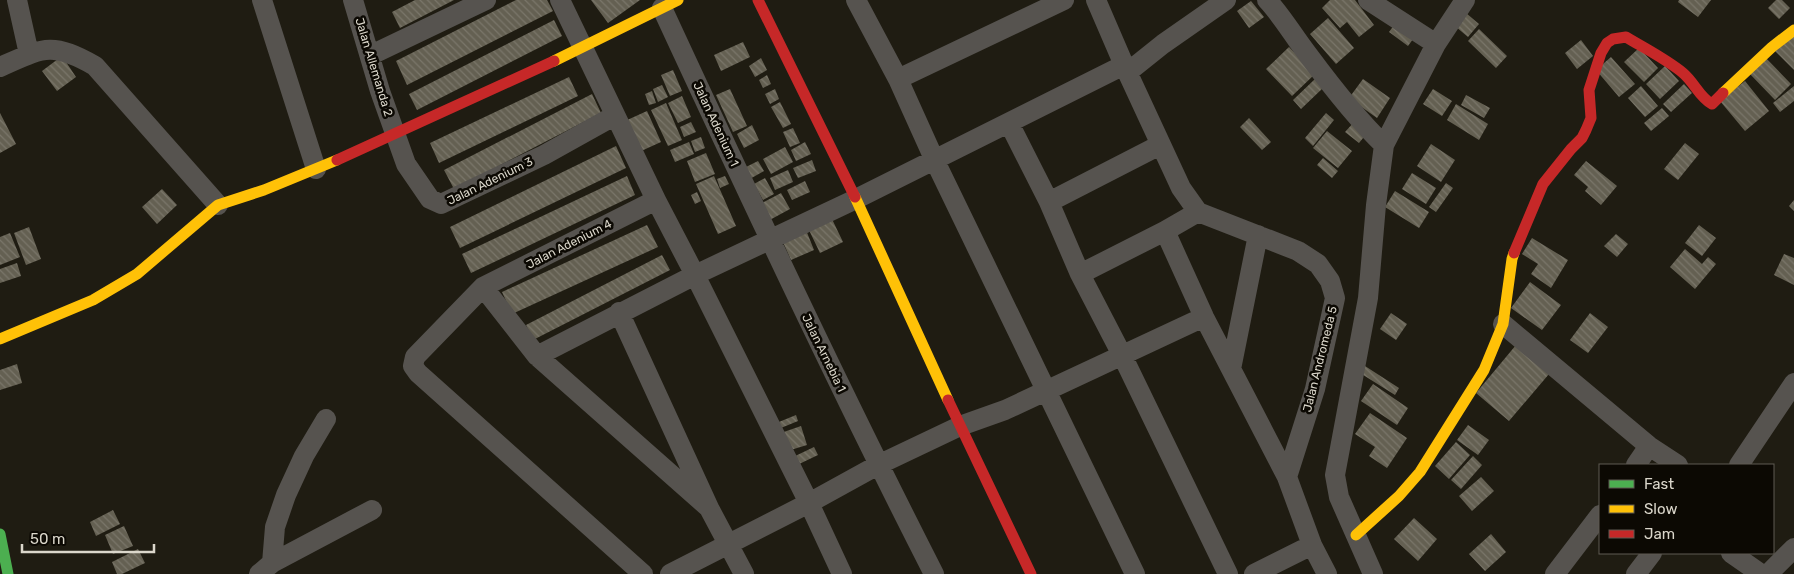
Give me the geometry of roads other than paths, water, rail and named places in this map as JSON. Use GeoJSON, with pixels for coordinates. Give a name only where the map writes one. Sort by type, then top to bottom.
{"type":"FeatureCollection","features":[{"type":"Feature","properties":{"kind":"street"},"geometry":{"type":"LineString","coordinates":[[17,0],[29,54]]}},
{"type":"Feature","properties":{"kind":"street"},"geometry":{"type":"LineString","coordinates":[[262,0],[311,171]]}},
{"type":"Feature","properties":{"kind":"street","name":"Jalan Allemanda 2"},"geometry":{"type":"LineString","coordinates":[[353,0],[380,92],[396,134]]}},
{"type":"Feature","properties":{"kind":"street"},"geometry":{"type":"LineString","coordinates":[[370,55],[486,0]]}},
{"type":"Feature","properties":{"kind":"street"},"geometry":{"type":"LineString","coordinates":[[560,0],[584,47],[614,116],[809,503],[842,574]]}},
{"type":"Feature","properties":{"kind":"street"},"geometry":{"type":"LineString","coordinates":[[758,0],[856,199],[960,426],[1031,574]]}},
{"type":"Feature","properties":{"kind":"street"},"geometry":{"type":"LineString","coordinates":[[898,79],[1064,0]]}},
{"type":"Feature","properties":{"kind":"street"},"geometry":{"type":"LineString","coordinates":[[1080,274],[1198,212],[1181,188],[1160,146],[1096,0]]}},
{"type":"Feature","properties":{"kind":"street"},"geometry":{"type":"LineString","coordinates":[[537,356],[619,312],[856,199],[1009,123],[1126,69],[1226,0]]}},
{"type":"Feature","properties":{"kind":"street"},"geometry":{"type":"LineString","coordinates":[[1267,0],[1284,20],[1308,55],[1367,128],[1384,145]]}},
{"type":"Feature","properties":{"kind":"street"},"geometry":{"type":"LineString","coordinates":[[1368,0],[1436,44]]}},
{"type":"Feature","properties":{"kind":"street"},"geometry":{"type":"LineString","coordinates":[[1373,574],[1339,497],[1336,475],[1368,298],[1376,205],[1384,145],[1436,44],[1465,0]]}},
{"type":"Feature","properties":{"kind":"street"},"geometry":{"type":"LineString","coordinates":[[863,2],[934,161],[1136,574]]}},
{"type":"Feature","properties":{"kind":"street"},"geometry":{"type":"LineString","coordinates":[[0,339],[93,300],[137,274],[218,205],[264,190],[396,134],[584,47],[670,4]]}},
{"type":"Feature","properties":{"kind":"street","name":"Jalan Adenium 1"},"geometry":{"type":"LineString","coordinates":[[670,4],[770,240]]}},
{"type":"Feature","properties":{"kind":"street"},"geometry":{"type":"LineString","coordinates":[[1356,536],[1399,496],[1420,472],[1484,370],[1503,324],[1512,258],[1543,184],[1571,148],[1582,138],[1586,130],[1591,118],[1589,90],[1601,53],[1607,43],[1613,38],[1626,37],[1682,72],[1706,101],[1712,104],[1772,47],[1794,30]]}},
{"type":"Feature","properties":{"kind":"street"},"geometry":{"type":"LineString","coordinates":[[0,67],[43,49],[53,49],[74,54],[95,66],[218,205]]}},
{"type":"Feature","properties":{"kind":"street","name":"Jalan Adenium 3"},"geometry":{"type":"LineString","coordinates":[[396,134],[406,164],[430,199],[441,204],[544,154],[614,116]]}},
{"type":"Feature","properties":{"kind":"street"},"geometry":{"type":"LineString","coordinates":[[1009,123],[1049,202],[1080,274],[1122,355],[1228,574]]}},
{"type":"Feature","properties":{"kind":"street"},"geometry":{"type":"LineString","coordinates":[[1049,202],[1160,146]]}},
{"type":"Feature","properties":{"kind":"street","name":"Jalan Adenium 4"},"geometry":{"type":"LineString","coordinates":[[644,574],[418,373],[413,366],[416,358],[483,288],[656,200]]}},
{"type":"Feature","properties":{"kind":"street","name":"Jalan Andromeda 5"},"geometry":{"type":"LineString","coordinates":[[1198,212],[1298,251],[1318,264],[1330,281],[1335,298],[1315,389],[1287,477]]}},
{"type":"Feature","properties":{"kind":"street"},"geometry":{"type":"LineString","coordinates":[[1165,231],[1204,316],[1287,477],[1312,546],[1327,574]]}},
{"type":"Feature","properties":{"kind":"street"},"geometry":{"type":"LineString","coordinates":[[1231,369],[1258,235]]}},
{"type":"Feature","properties":{"kind":"street","name":"Jalan Arnebia 1"},"geometry":{"type":"LineString","coordinates":[[770,240],[878,465],[934,574]]}},
{"type":"Feature","properties":{"kind":"street"},"geometry":{"type":"LineString","coordinates":[[483,288],[537,356],[709,508]]}},
{"type":"Feature","properties":{"kind":"street"},"geometry":{"type":"LineString","coordinates":[[619,312],[709,508],[730,544],[744,574]]}},
{"type":"Feature","properties":{"kind":"street"},"geometry":{"type":"LineString","coordinates":[[670,574],[809,503],[878,465],[960,426],[1005,410],[1204,316]]}},
{"type":"Feature","properties":{"kind":"street"},"geometry":{"type":"LineString","coordinates":[[1503,324],[1649,446],[1676,464]]}},
{"type":"Feature","properties":{"kind":"street"},"geometry":{"type":"LineString","coordinates":[[1740,464],[1794,383]]}},
{"type":"Feature","properties":{"kind":"street"},"geometry":{"type":"LineString","coordinates":[[266,568],[275,527],[286,495],[304,456],[326,419]]}},
{"type":"Feature","properties":{"kind":"street"},"geometry":{"type":"LineString","coordinates":[[1637,464],[1649,446]]}},
{"type":"Feature","properties":{"kind":"street"},"geometry":{"type":"LineString","coordinates":[[266,568],[372,510]]}},
{"type":"Feature","properties":{"kind":"street"},"geometry":{"type":"LineString","coordinates":[[1555,574],[1599,516]]}},
{"type":"Feature","properties":{"kind":"street"},"geometry":{"type":"LineString","coordinates":[[0,534],[8,574]]}},
{"type":"Feature","properties":{"kind":"street"},"geometry":{"type":"LineString","coordinates":[[1254,574],[1312,546]]}},
{"type":"Feature","properties":{"kind":"street"},"geometry":{"type":"LineString","coordinates":[[1768,574],[1794,548]]}},
{"type":"Feature","properties":{"kind":"street"},"geometry":{"type":"LineString","coordinates":[[1636,574],[1651,554]]}},
{"type":"Feature","properties":{"kind":"street"},"geometry":{"type":"LineString","coordinates":[[1732,554],[1761,574]]}}]}
